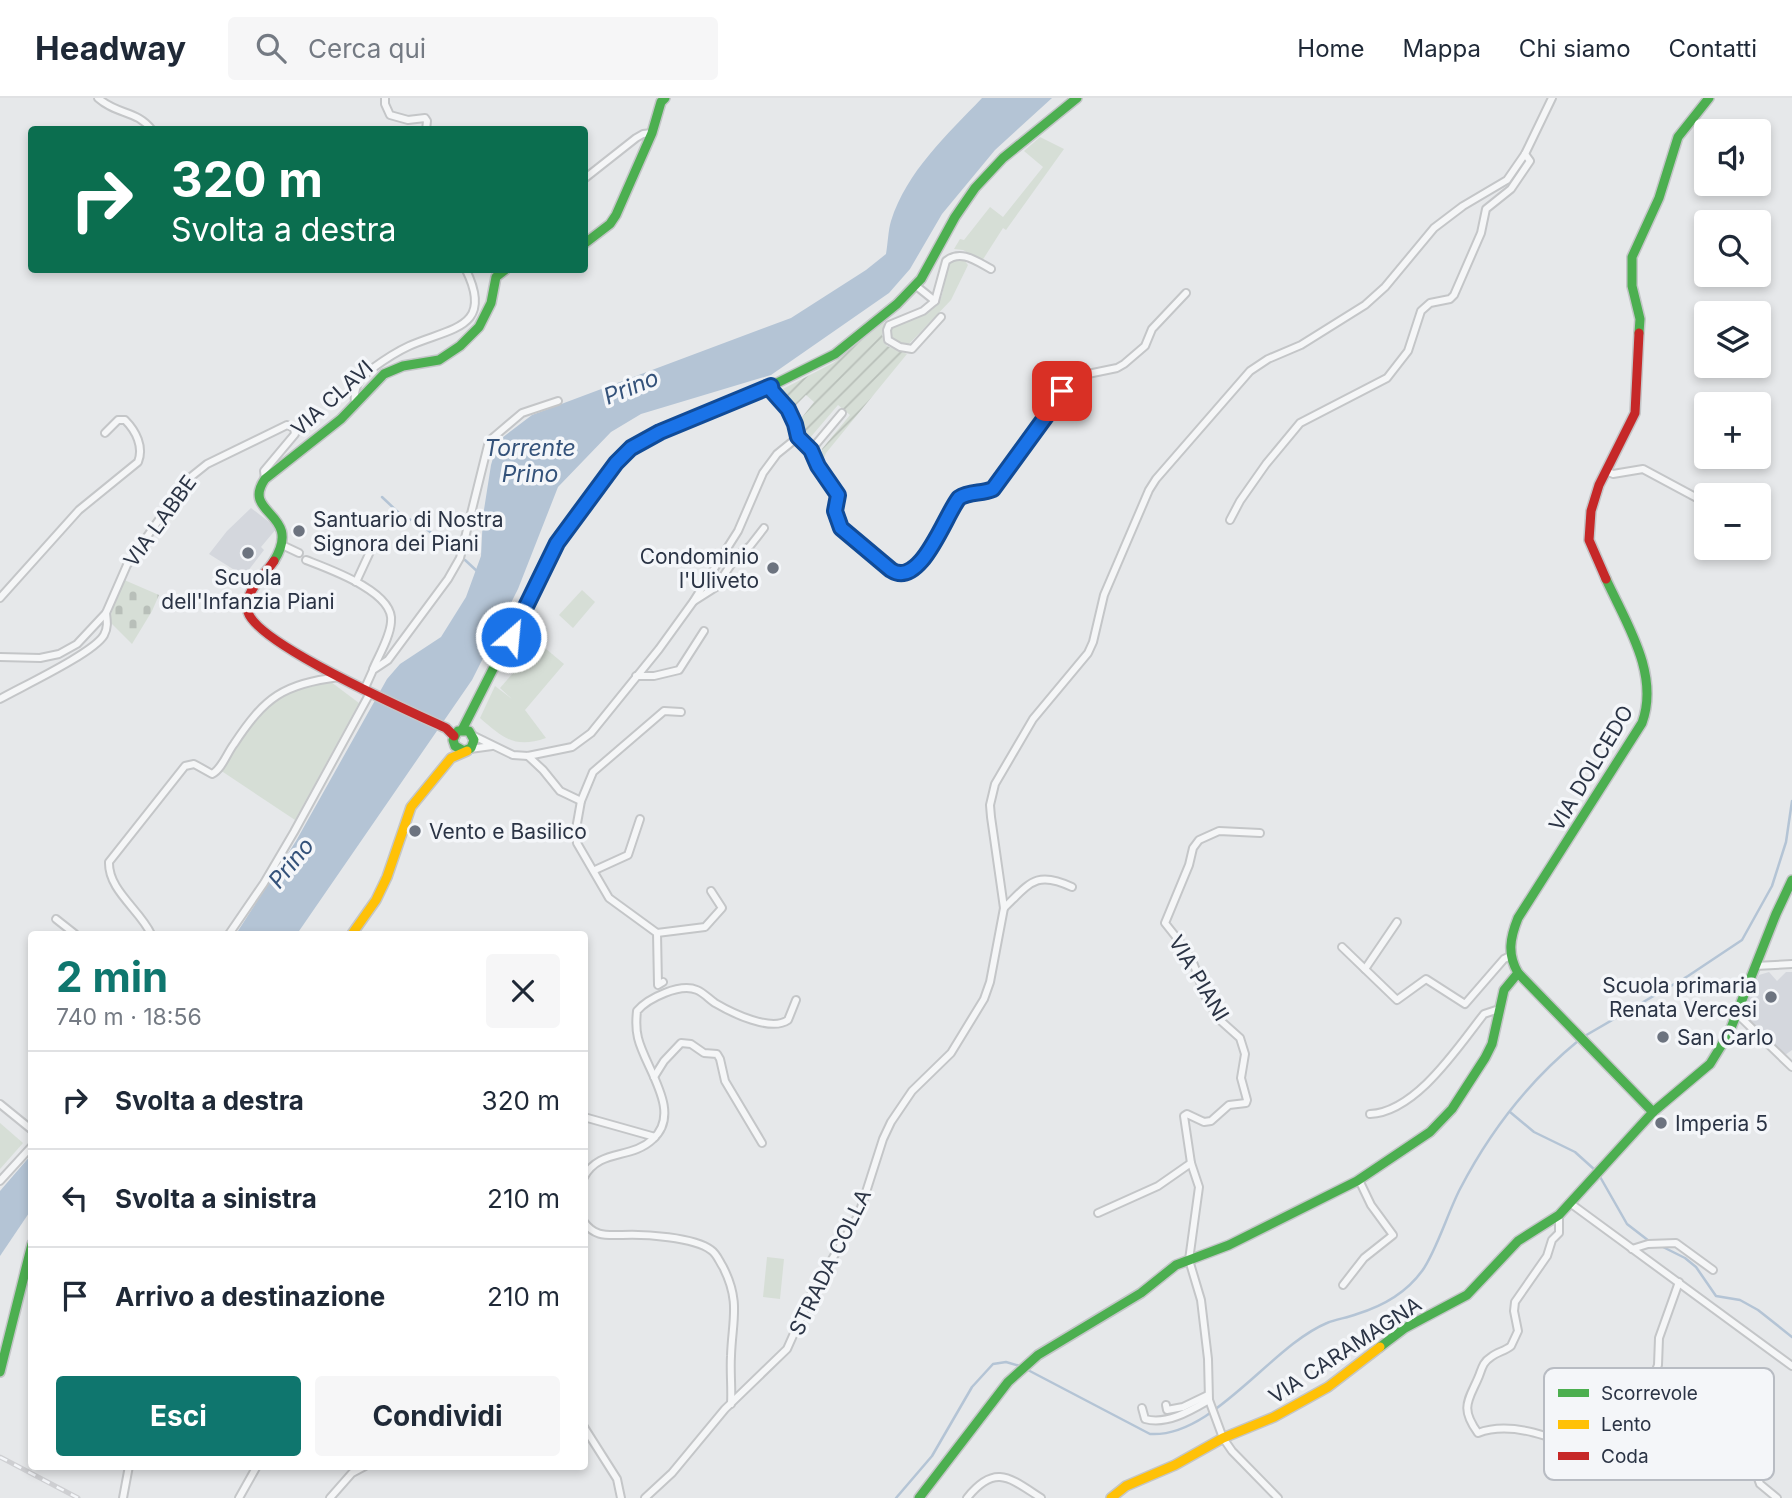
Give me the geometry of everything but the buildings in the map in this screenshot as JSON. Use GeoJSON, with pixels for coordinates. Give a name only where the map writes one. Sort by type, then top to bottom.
{"type":"FeatureCollection","features":[{"type":"Feature","properties":{"kind":"main road"},"geometry":{"type":"LineString","coordinates":[[588,241],[610,224],[616,215],[665,98]]}},
{"type":"Feature","properties":{"kind":"main road"},"geometry":{"type":"LineString","coordinates":[[354,931],[376,900],[387,877],[411,807],[451,758],[557,543],[616,463],[631,448],[660,432],[771,386],[835,354],[897,304],[915,285],[975,188],[1003,158],[1077,98]]}},
{"type":"Feature","properties":{"kind":"main road","name":"VIA DOLCEDO"},"geometry":{"type":"LineString","coordinates":[[1510,956],[1511,933],[1518,918],[1642,723],[1647,709],[1646,674],[1638,650],[1590,540],[1591,512],[1606,471],[1635,414],[1640,319],[1632,286],[1632,257],[1659,198],[1678,137],[1709,98]]}},
{"type":"Feature","properties":{"kind":"main road","name":"VIA CLAVI"},"geometry":{"type":"LineString","coordinates":[[265,479],[341,419],[375,381],[394,368],[439,360],[460,346],[479,327],[487,313],[496,277],[501,273]]}},
{"type":"Feature","properties":{"kind":"main road"},"geometry":{"type":"LineString","coordinates":[[265,479],[256,497],[280,523],[283,537],[282,545],[251,591],[248,600],[250,615],[271,638],[369,692],[462,734],[475,743],[469,750],[451,758]]}},
{"type":"Feature","properties":{"kind":"main road"},"geometry":{"type":"LineString","coordinates":[[462,734],[457,749],[469,750]]}},
{"type":"Feature","properties":{"kind":"main road","name":"VIA CARAMAGNA"},"geometry":{"type":"LineString","coordinates":[[1112,1497],[1126,1486],[1195,1455],[1223,1438],[1274,1417],[1328,1387],[1405,1328],[1460,1300],[1518,1241],[1559,1215],[1653,1112],[1710,1064],[1725,1042],[1792,880]]}},
{"type":"Feature","properties":{"kind":"main road"},"geometry":{"type":"LineString","coordinates":[[1510,956],[1518,973],[1653,1112]]}},
{"type":"Feature","properties":{"kind":"main road"},"geometry":{"type":"LineString","coordinates":[[919,1498],[1016,1373],[1032,1360],[1141,1293],[1176,1265],[1229,1245],[1359,1180],[1421,1140],[1452,1109],[1471,1082],[1492,1045],[1504,990],[1518,973]]}},
{"type":"Feature","properties":{"kind":"main road"},"geometry":{"type":"LineString","coordinates":[[0,1372],[28,1260]]}},
{"type":"Feature","properties":{"kind":"street"},"geometry":{"type":"LineString","coordinates":[[98,98],[116,111],[140,117],[148,126]]}},
{"type":"Feature","properties":{"kind":"street"},"geometry":{"type":"LineString","coordinates":[[385,98],[390,115],[408,120],[425,118],[426,126]]}},
{"type":"Feature","properties":{"kind":"street","name":"STRADA COLLA"},"geometry":{"type":"LineString","coordinates":[[645,1498],[672,1474],[731,1404],[788,1349],[812,1293],[859,1214],[891,1122],[912,1091],[951,1053],[984,999],[990,982],[1004,908],[990,817],[995,784],[1033,719],[1088,653],[1104,595],[1156,479],[1250,371],[1268,359],[1301,345],[1365,305],[1385,287],[1434,228],[1463,206],[1507,180],[1525,154],[1552,98]]}},
{"type":"Feature","properties":{"kind":"street"},"geometry":{"type":"LineString","coordinates":[[588,176],[636,138],[652,133]]}},
{"type":"Feature","properties":{"kind":"street"},"geometry":{"type":"LineString","coordinates":[[1230,520],[1266,464],[1300,423],[1376,385],[1399,365],[1408,351],[1421,311],[1430,303],[1450,299],[1454,295],[1481,233],[1486,209],[1518,181],[1529,165],[1530,160],[1525,154]]}},
{"type":"Feature","properties":{"kind":"street"},"geometry":{"type":"LineString","coordinates":[[941,317],[912,349],[900,347],[888,340],[886,334],[889,326],[923,311],[935,301],[946,261],[951,257],[960,255],[991,270]]}},
{"type":"Feature","properties":{"kind":"street"},"geometry":{"type":"LineString","coordinates":[[355,404],[354,392],[364,375],[385,359],[463,325],[470,316],[475,297],[474,286],[468,273]]}},
{"type":"Feature","properties":{"kind":"street"},"geometry":{"type":"LineString","coordinates":[[915,285],[935,301]]}},
{"type":"Feature","properties":{"kind":"street"},"geometry":{"type":"LineString","coordinates":[[771,386],[772,391],[788,409],[798,437],[811,450],[818,466],[838,495],[835,511],[841,528],[898,575],[906,574],[927,554],[959,498],[964,494],[983,493],[993,489],[1047,416],[1067,383],[1083,375],[1117,368],[1124,363],[1144,346],[1152,329],[1186,293]]}},
{"type":"Feature","properties":{"kind":"street"},"geometry":{"type":"LineString","coordinates":[[373,670],[387,660],[448,579],[460,558],[489,441],[522,413],[558,401]]}},
{"type":"Feature","properties":{"kind":"street"},"geometry":{"type":"LineString","coordinates":[[811,450],[842,413]]}},
{"type":"Feature","properties":{"kind":"street"},"geometry":{"type":"LineString","coordinates":[[0,598],[79,510],[138,462],[140,447],[132,427],[125,420],[118,420],[106,433]]}},
{"type":"Feature","properties":{"kind":"street","name":"VIA LABBE"},"geometry":{"type":"LineString","coordinates":[[0,657],[40,658],[59,654],[77,644],[106,613],[127,565],[187,480],[207,464],[287,425],[291,426],[295,434],[264,471],[265,479]]}},
{"type":"Feature","properties":{"kind":"street"},"geometry":{"type":"LineString","coordinates":[[462,734],[513,755],[528,756],[572,747],[591,733],[659,649],[692,602],[738,531],[763,473],[777,454],[798,437]]}},
{"type":"Feature","properties":{"kind":"street"},"geometry":{"type":"LineString","coordinates":[[1606,471],[1613,474],[1643,468],[1694,496]]}},
{"type":"Feature","properties":{"kind":"street"},"geometry":{"type":"LineString","coordinates":[[692,602],[716,587],[736,557],[750,546],[764,528]]}},
{"type":"Feature","properties":{"kind":"street"},"geometry":{"type":"LineString","coordinates":[[356,582],[375,541]]}},
{"type":"Feature","properties":{"kind":"street"},"geometry":{"type":"LineString","coordinates":[[282,545],[299,553]]}},
{"type":"Feature","properties":{"kind":"street"},"geometry":{"type":"LineString","coordinates":[[231,931],[294,832],[369,692],[373,670],[390,627],[391,613],[381,598],[356,582],[306,560]]}},
{"type":"Feature","properties":{"kind":"street","name":"VIA LABBE"},"geometry":{"type":"LineString","coordinates":[[0,699],[54,670],[96,643],[105,632],[106,613]]}},
{"type":"Feature","properties":{"kind":"street"},"geometry":{"type":"LineString","coordinates":[[636,676],[654,676],[679,670],[704,631]]}},
{"type":"Feature","properties":{"kind":"street"},"geometry":{"type":"LineString","coordinates":[[150,931],[145,921],[117,887],[108,869],[109,862],[185,766],[194,764],[212,774],[216,772],[264,703],[286,689],[317,680],[341,677]]}},
{"type":"Feature","properties":{"kind":"street"},"geometry":{"type":"LineString","coordinates":[[681,712],[664,711],[593,772],[581,801],[576,829],[577,843],[609,898],[657,933],[705,927],[722,908],[710,891]]}},
{"type":"Feature","properties":{"kind":"street"},"geometry":{"type":"LineString","coordinates":[[469,750],[492,746]]}},
{"type":"Feature","properties":{"kind":"street"},"geometry":{"type":"LineString","coordinates":[[528,756],[560,792],[581,801]]}},
{"type":"Feature","properties":{"kind":"street"},"geometry":{"type":"LineString","coordinates":[[595,870],[628,855],[640,819]]}},
{"type":"Feature","properties":{"kind":"street","name":"VIA PIANI"},"geometry":{"type":"LineString","coordinates":[[1223,1438],[1209,1398],[1208,1359],[1201,1300],[1189,1260],[1199,1187],[1191,1163],[1184,1116],[1186,1114],[1203,1122],[1211,1121],[1229,1105],[1245,1103],[1247,1100],[1241,1078],[1245,1054],[1240,1038],[1214,1011],[1189,956],[1165,923],[1189,865],[1193,848],[1199,840],[1219,831],[1259,833]]}},
{"type":"Feature","properties":{"kind":"street"},"geometry":{"type":"LineString","coordinates":[[1004,908],[1024,889],[1043,878],[1051,878],[1072,887]]}},
{"type":"Feature","properties":{"kind":"street"},"geometry":{"type":"LineString","coordinates":[[56,919],[71,931]]}},
{"type":"Feature","properties":{"kind":"street"},"geometry":{"type":"LineString","coordinates":[[1365,969],[1397,922]]}},
{"type":"Feature","properties":{"kind":"street"},"geometry":{"type":"LineString","coordinates":[[657,933],[658,985],[663,982]]}},
{"type":"Feature","properties":{"kind":"street"},"geometry":{"type":"LineString","coordinates":[[1342,947],[1396,1000],[1426,979],[1465,1004],[1504,959],[1510,956]]}},
{"type":"Feature","properties":{"kind":"street"},"geometry":{"type":"LineString","coordinates":[[1755,966],[1792,964]]}},
{"type":"Feature","properties":{"kind":"street"},"geometry":{"type":"LineString","coordinates":[[588,1172],[596,1163],[611,1156],[636,1151],[661,1133],[664,1112],[654,1077],[638,1039],[637,1011],[645,1002],[683,988],[695,989],[718,1005],[772,1025],[788,1020],[796,1000]]}},
{"type":"Feature","properties":{"kind":"street"},"geometry":{"type":"LineString","coordinates":[[1370,1114],[1386,1111],[1418,1091],[1485,1014],[1499,1009]]}},
{"type":"Feature","properties":{"kind":"street"},"geometry":{"type":"LineString","coordinates":[[1736,1013],[1792,1067]]}},
{"type":"Feature","properties":{"kind":"street"},"geometry":{"type":"LineString","coordinates":[[654,1077],[664,1061],[681,1043],[691,1044],[704,1053],[717,1054],[725,1081],[762,1143]]}},
{"type":"Feature","properties":{"kind":"street"},"geometry":{"type":"LineString","coordinates":[[0,1104],[28,1127]]}},
{"type":"Feature","properties":{"kind":"street"},"geometry":{"type":"LineString","coordinates":[[588,1118],[655,1138]]}},
{"type":"Feature","properties":{"kind":"street"},"geometry":{"type":"LineString","coordinates":[[0,1181],[28,1150]]}},
{"type":"Feature","properties":{"kind":"street"},"geometry":{"type":"LineString","coordinates":[[1098,1213],[1158,1186],[1191,1163]]}},
{"type":"Feature","properties":{"kind":"street"},"geometry":{"type":"LineString","coordinates":[[1343,1285],[1364,1258],[1393,1235],[1371,1205],[1359,1180]]}},
{"type":"Feature","properties":{"kind":"street"},"geometry":{"type":"LineString","coordinates":[[1570,1203],[1792,1366]]}},
{"type":"Feature","properties":{"kind":"street"},"geometry":{"type":"LineString","coordinates":[[1544,1436],[1534,1432],[1499,1428],[1478,1433],[1468,1413],[1471,1389],[1486,1361],[1511,1346],[1518,1331],[1514,1311],[1516,1302],[1546,1256],[1552,1240],[1559,1234],[1559,1215]]}},
{"type":"Feature","properties":{"kind":"street"},"geometry":{"type":"LineString","coordinates":[[588,1227],[597,1234],[680,1240],[704,1245],[715,1252],[727,1275],[736,1312],[731,1358],[731,1404]]}},
{"type":"Feature","properties":{"kind":"street"},"geometry":{"type":"LineString","coordinates":[[1632,1249],[1648,1244],[1676,1243],[1713,1270]]}},
{"type":"Feature","properties":{"kind":"street"},"geometry":{"type":"LineString","coordinates":[[1657,1368],[1659,1338],[1679,1282]]}},
{"type":"Feature","properties":{"kind":"street"},"geometry":{"type":"LineString","coordinates":[[1166,1405],[1167,1409],[1183,1407],[1209,1398]]}},
{"type":"Feature","properties":{"kind":"street"},"geometry":{"type":"LineString","coordinates":[[1142,1408],[1145,1419],[1166,1420],[1209,1398]]}},
{"type":"Feature","properties":{"kind":"street"},"geometry":{"type":"LineString","coordinates":[[588,1433],[617,1479],[621,1498]]}},
{"type":"Feature","properties":{"kind":"street"},"geometry":{"type":"LineString","coordinates":[[1223,1438],[1232,1451],[1278,1498]]}},
{"type":"Feature","properties":{"kind":"street"},"geometry":{"type":"LineString","coordinates":[[124,1496],[128,1470]]}},
{"type":"Feature","properties":{"kind":"street"},"geometry":{"type":"LineString","coordinates":[[239,1498],[255,1470]]}},
{"type":"Feature","properties":{"kind":"street"},"geometry":{"type":"LineString","coordinates":[[330,1498],[358,1470]]}},
{"type":"Feature","properties":{"kind":"street"},"geometry":{"type":"LineString","coordinates":[[967,1498],[983,1481],[992,1476],[1014,1480],[1041,1498]]}},
{"type":"Feature","properties":{"kind":"street"},"geometry":{"type":"LineString","coordinates":[[1759,1480],[1777,1498]]}},
{"type":"Feature","properties":{"kind":"shaded area"},"geometry":{"type":"Polygon","coordinates":[[[251,508],[277,528],[261,547],[264,550],[244,576],[209,554],[227,531],[251,508]]]}},
{"type":"Feature","properties":{"kind":"shaded area","name":"Scuola primaria Renata Vercesi"},"geometry":{"type":"Polygon","coordinates":[[[1769,972],[1777,981],[1786,972],[1792,972],[1792,1050],[1785,1055],[1742,1014],[1759,975],[1769,972]]]}},
{"type":"Feature","properties":{"kind":"green space"},"geometry":{"type":"Polygon","coordinates":[[[1040,137],[1064,149],[1006,230],[1003,228],[982,261],[963,250],[954,249],[990,207],[1003,217],[1043,167],[1024,151],[1040,137]]]}},
{"type":"Feature","properties":{"kind":"green space"},"geometry":{"type":"Polygon","coordinates":[[[952,259],[963,259],[968,265],[951,300],[908,345],[896,341],[889,330],[926,313],[940,301],[952,259]]]}},
{"type":"Feature","properties":{"kind":"green space"},"geometry":{"type":"Polygon","coordinates":[[[883,323],[882,335],[887,346],[907,354],[826,453],[822,463],[822,449],[850,415],[838,405],[809,439],[800,420],[814,402],[806,395],[793,408],[781,390],[833,363],[883,323]]]}},
{"type":"Feature","properties":{"kind":"green space"},"geometry":{"type":"Polygon","coordinates":[[[122,579],[159,595],[132,644],[109,621],[122,579]]]}},
{"type":"Feature","properties":{"kind":"green space"},"geometry":{"type":"Polygon","coordinates":[[[582,590],[595,602],[573,628],[559,615],[582,590]]]}},
{"type":"Feature","properties":{"kind":"green space"},"geometry":{"type":"Polygon","coordinates":[[[539,643],[564,664],[525,710],[546,738],[526,742],[510,740],[480,718],[495,686],[512,699],[500,688],[539,643]]]}},
{"type":"Feature","properties":{"kind":"green space"},"geometry":{"type":"Polygon","coordinates":[[[331,682],[359,703],[295,820],[220,770],[242,733],[277,696],[303,686],[331,682]]]}},
{"type":"Feature","properties":{"kind":"green space"},"geometry":{"type":"Polygon","coordinates":[[[0,1123],[23,1143],[0,1169],[0,1123]]]}},
{"type":"Feature","properties":{"kind":"green space"},"geometry":{"type":"Polygon","coordinates":[[[767,1257],[784,1259],[780,1299],[763,1297],[767,1257]]]}},
{"type":"Feature","properties":{"kind":"water","name":"Torrente Prino"},"geometry":{"type":"Polygon","coordinates":[[[982,98],[1052,98],[995,150],[942,214],[910,269],[889,293],[771,375],[641,414],[611,432],[558,487],[518,589],[472,680],[299,931],[238,931],[296,841],[387,679],[400,664],[441,637],[466,597],[481,556],[483,516],[491,465],[498,441],[532,415],[791,318],[866,270],[886,254],[889,229],[898,203],[918,170],[982,98]]]}},
{"type":"Feature","properties":{"kind":"water"},"geometry":{"type":"Polygon","coordinates":[[[28,1158],[28,1214],[0,1256],[0,1191],[28,1158]]]}},
{"type":"Feature","properties":{"kind":"waterway"},"geometry":{"type":"LineString","coordinates":[[382,497],[400,514],[424,527],[456,553]]}},
{"type":"Feature","properties":{"kind":"waterway"},"geometry":{"type":"LineString","coordinates":[[465,560],[478,572]]}},
{"type":"Feature","properties":{"kind":"waterway"},"geometry":{"type":"LineString","coordinates":[[1583,1037],[1688,976],[1742,940],[1772,886],[1786,842],[1792,801]]}},
{"type":"Feature","properties":{"kind":"waterway"},"geometry":{"type":"LineString","coordinates":[[1026,1369],[1150,1434],[1173,1431],[1196,1422],[1219,1407],[1306,1335],[1330,1322],[1376,1307],[1409,1286],[1427,1263],[1460,1189],[1497,1128],[1543,1073],[1578,1041]]}},
{"type":"Feature","properties":{"kind":"waterway"},"geometry":{"type":"LineString","coordinates":[[1510,1112],[1534,1132],[1575,1152],[1595,1170]]}},
{"type":"Feature","properties":{"kind":"waterway"},"geometry":{"type":"LineString","coordinates":[[1599,1175],[1627,1224],[1649,1241]]}},
{"type":"Feature","properties":{"kind":"waterway"},"geometry":{"type":"LineString","coordinates":[[1661,1246],[1696,1267],[1716,1296],[1740,1300],[1758,1310],[1792,1337]]}},
{"type":"Feature","properties":{"kind":"waterway"},"geometry":{"type":"LineString","coordinates":[[896,1498],[932,1456],[972,1387],[993,1364],[1006,1362],[1020,1366]]}},
{"type":"Feature","properties":{"kind":"railway"},"geometry":{"type":"LineString","coordinates":[[0,1457],[78,1498]]}},
{"type":"Feature","properties":{"kind":"traffic: fast"},"geometry":{"type":"LineString","coordinates":[[588,241],[610,224],[616,215],[652,133],[661,102],[665,98]]}},
{"type":"Feature","properties":{"kind":"traffic: fast"},"geometry":{"type":"LineString","coordinates":[[462,730],[557,543],[616,463],[631,448],[660,432],[771,386],[835,354],[897,304],[921,279],[955,217],[975,188],[1003,158],[1077,98]]}},
{"type":"Feature","properties":{"kind":"traffic: fast"},"geometry":{"type":"LineString","coordinates":[[1639,333],[1640,319],[1632,286],[1632,257],[1659,198],[1678,137],[1709,98]]}},
{"type":"Feature","properties":{"kind":"traffic: fast"},"geometry":{"type":"LineString","coordinates":[[274,561],[281,545],[282,533],[278,523],[260,500],[259,491],[265,479],[341,419],[384,374],[403,366],[439,360],[460,346],[479,327],[491,303],[496,277],[501,273]]}},
{"type":"Feature","properties":{"kind":"traffic: fast"},"geometry":{"type":"LineString","coordinates":[[1606,579],[1631,631],[1644,668],[1647,686],[1642,723],[1518,918],[1513,932],[1511,953],[1518,973],[1653,1112]]}},
{"type":"Feature","properties":{"kind":"traffic: fast"},"geometry":{"type":"LineString","coordinates":[[457,732],[453,740],[455,746],[464,751],[471,748],[474,740],[469,731],[458,731]]}},
{"type":"Feature","properties":{"kind":"traffic: fast"},"geometry":{"type":"LineString","coordinates":[[1380,1347],[1405,1328],[1467,1295],[1518,1241],[1559,1215],[1653,1112],[1710,1064],[1729,1033],[1792,880]]}},
{"type":"Feature","properties":{"kind":"traffic: fast"},"geometry":{"type":"LineString","coordinates":[[919,1498],[1008,1382],[1038,1355],[1141,1293],[1176,1265],[1229,1245],[1357,1181],[1430,1132],[1452,1109],[1485,1058],[1492,1044],[1504,990],[1518,973]]}},
{"type":"Feature","properties":{"kind":"traffic: fast"},"geometry":{"type":"LineString","coordinates":[[0,1372],[28,1260]]}},
{"type":"Feature","properties":{"kind":"traffic: slow"},"geometry":{"type":"LineString","coordinates":[[354,931],[376,900],[387,877],[411,807],[451,758],[467,751]]}},
{"type":"Feature","properties":{"kind":"traffic: slow"},"geometry":{"type":"LineString","coordinates":[[1111,1498],[1126,1486],[1175,1465],[1223,1438],[1274,1417],[1328,1387],[1380,1347]]}},
{"type":"Feature","properties":{"kind":"traffic: jam"},"geometry":{"type":"LineString","coordinates":[[1606,579],[1589,540],[1591,511],[1599,485],[1635,413],[1639,333]]}},
{"type":"Feature","properties":{"kind":"traffic: jam"},"geometry":{"type":"LineString","coordinates":[[274,561],[251,591],[247,605],[248,612],[258,626],[305,659],[446,728],[454,736]]}},
{"type":"Feature","properties":{"kind":"place","name":"Santuario di Nostra Signora dei Piani"},"geometry":{"type":"Point","coordinates":[299,531]}},
{"type":"Feature","properties":{"kind":"place","name":"Scuola dell'Infanzia Piani"},"geometry":{"type":"Point","coordinates":[248,553]}},
{"type":"Feature","properties":{"kind":"place","name":"Condominio l'Uliveto"},"geometry":{"type":"Point","coordinates":[773,568]}},
{"type":"Feature","properties":{"kind":"place","name":"Vento e Basilico"},"geometry":{"type":"Point","coordinates":[415,831]}},
{"type":"Feature","properties":{"kind":"place","name":"Scuola primaria Renata Vercesi"},"geometry":{"type":"Point","coordinates":[1771,997]}},
{"type":"Feature","properties":{"kind":"place","name":"San Carlo"},"geometry":{"type":"Point","coordinates":[1663,1037]}},
{"type":"Feature","properties":{"kind":"place","name":"Imperia 5"},"geometry":{"type":"Point","coordinates":[1661,1123]}},
{"type":"Feature","properties":{"kind":"route"},"geometry":{"type":"LineString","coordinates":[[511,637],[557,543],[616,463],[631,448],[660,432],[771,386],[772,391],[788,409],[798,437],[811,450],[818,466],[838,495],[835,511],[841,528],[898,575],[906,574],[927,554],[959,498],[964,494],[983,493],[993,489],[1062,391]]}},
{"type":"Feature","properties":{"kind":"water label","name":"Prino"},"geometry":{"type":"Point","coordinates":[631,387]}},
{"type":"Feature","properties":{"kind":"water label","name":"Prino"},"geometry":{"type":"Point","coordinates":[291,863]}}]}
